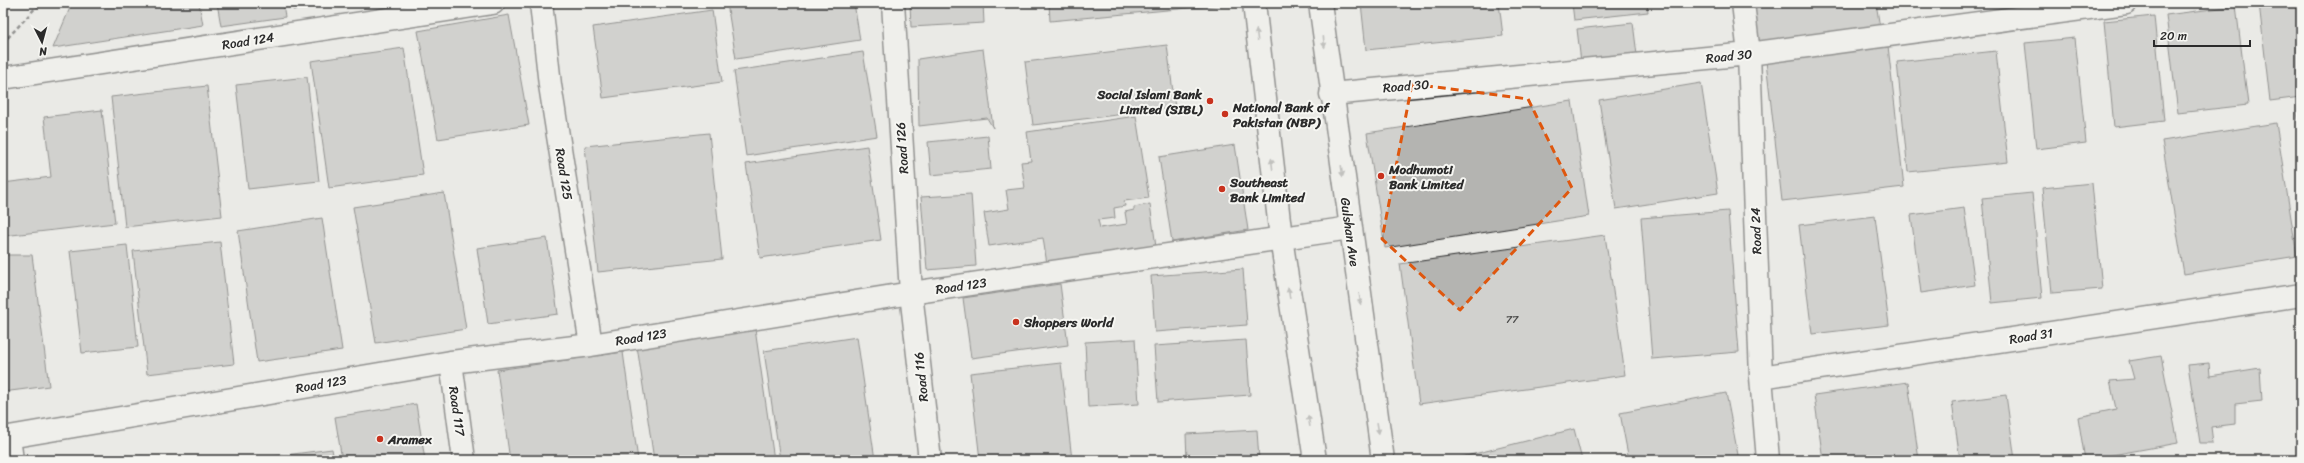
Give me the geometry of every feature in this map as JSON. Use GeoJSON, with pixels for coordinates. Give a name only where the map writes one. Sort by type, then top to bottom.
{"type":"FeatureCollection","features":[{"type":"Feature","properties":{"kind":"street","name":"Road 124"},"geometry":{"type":"LineString","coordinates":[[3,78],[493,3]]}},
{"type":"Feature","properties":{"kind":"street","name":"Road 125"},"geometry":{"type":"LineString","coordinates":[[541,3],[550,85],[591,345]]}},
{"type":"Feature","properties":{"kind":"street","name":"Road 126"},"geometry":{"type":"LineString","coordinates":[[893,3],[911,293]]}},
{"type":"Feature","properties":{"kind":"street"},"geometry":{"type":"LineString","coordinates":[[1254,3],[1280,238],[1315,460]]}},
{"type":"Feature","properties":{"kind":"street","name":"Gulshan Ave"},"geometry":{"type":"LineString","coordinates":[[1320,3],[1331,94],[1383,460]]}},
{"type":"Feature","properties":{"kind":"street","name":"Road 24"},"geometry":{"type":"LineString","coordinates":[[1744,3],[1749,54],[1761,377],[1768,460]]}},
{"type":"Feature","properties":{"kind":"street","name":"Road 30"},"geometry":{"type":"LineString","coordinates":[[1331,94],[1749,54],[2100,5],[2126,3]]}},
{"type":"Feature","properties":{"kind":"street","name":"Road 123"},"geometry":{"type":"LineString","coordinates":[[6,438],[451,362],[591,345],[911,293],[1350,228]]}},
{"type":"Feature","properties":{"kind":"street","name":"Road 116"},"geometry":{"type":"LineString","coordinates":[[911,293],[930,460]]}},
{"type":"Feature","properties":{"kind":"street","name":"Road 31"},"geometry":{"type":"LineString","coordinates":[[1761,377],[2301,295]]}},
{"type":"Feature","properties":{"kind":"street","name":"Road 117"},"geometry":{"type":"LineString","coordinates":[[451,362],[464,460]]}},
{"type":"Feature","properties":{"kind":"street"},"geometry":{"type":"LineString","coordinates":[[6,438],[12,460]]}},
{"type":"Feature","properties":{"kind":"path"},"geometry":{"type":"LineString","coordinates":[[3,43],[40,3]]}},
{"type":"Feature","properties":{"kind":"highlighted area"},"geometry":{"type":"Polygon","coordinates":[[[1412,84],[1528,99],[1572,188],[1460,310],[1382,239],[1412,84]]]}},
{"type":"Feature","properties":{"kind":"building"},"geometry":{"type":"Polygon","coordinates":[[[72,3],[199,3],[203,25],[53,48],[72,3]]]}},
{"type":"Feature","properties":{"kind":"building"},"geometry":{"type":"Polygon","coordinates":[[[217,3],[283,3],[285,17],[221,26],[217,3]]]}},
{"type":"Feature","properties":{"kind":"building"},"geometry":{"type":"Polygon","coordinates":[[[291,3],[329,3],[293,10],[291,3]]]}},
{"type":"Feature","properties":{"kind":"building"},"geometry":{"type":"Polygon","coordinates":[[[727,3],[854,3],[860,40],[736,59],[727,3]]]}},
{"type":"Feature","properties":{"kind":"building"},"geometry":{"type":"Polygon","coordinates":[[[910,3],[983,3],[984,23],[911,27],[910,3]]]}},
{"type":"Feature","properties":{"kind":"building"},"geometry":{"type":"Polygon","coordinates":[[[1049,3],[1242,3],[1050,21],[1049,3]]]}},
{"type":"Feature","properties":{"kind":"building"},"geometry":{"type":"Polygon","coordinates":[[[1361,3],[1499,3],[1503,36],[1366,50],[1361,3]]]}},
{"type":"Feature","properties":{"kind":"building"},"geometry":{"type":"Polygon","coordinates":[[[1572,3],[1647,3],[1648,12],[1574,20],[1572,3]]]}},
{"type":"Feature","properties":{"kind":"building"},"geometry":{"type":"Polygon","coordinates":[[[1749,3],[1876,3],[1880,28],[1755,48],[1749,3]]]}},
{"type":"Feature","properties":{"kind":"building"},"geometry":{"type":"Polygon","coordinates":[[[2259,3],[2301,3],[2301,97],[2270,101],[2259,3]]]}},
{"type":"Feature","properties":{"kind":"building"},"geometry":{"type":"Polygon","coordinates":[[[2236,6],[2248,105],[2178,113],[2166,15],[2236,6]]]}},
{"type":"Feature","properties":{"kind":"building"},"geometry":{"type":"Polygon","coordinates":[[[712,10],[722,82],[603,98],[593,27],[712,10]]]}},
{"type":"Feature","properties":{"kind":"building"},"geometry":{"type":"Polygon","coordinates":[[[509,15],[529,125],[438,139],[418,31],[509,15]]]}},
{"type":"Feature","properties":{"kind":"building"},"geometry":{"type":"Polygon","coordinates":[[[2154,16],[2164,121],[2114,127],[2104,21],[2154,16]]]}},
{"type":"Feature","properties":{"kind":"building"},"geometry":{"type":"Polygon","coordinates":[[[1633,23],[1637,55],[1581,62],[1577,29],[1633,23]]]}},
{"type":"Feature","properties":{"kind":"building"},"geometry":{"type":"Polygon","coordinates":[[[2075,38],[2086,143],[2036,149],[2025,43],[2075,38]]]}},
{"type":"Feature","properties":{"kind":"building"},"geometry":{"type":"Polygon","coordinates":[[[1167,45],[1175,108],[1033,125],[1025,62],[1167,45]]]}},
{"type":"Feature","properties":{"kind":"building"},"geometry":{"type":"Polygon","coordinates":[[[1888,46],[1904,187],[1782,201],[1766,61],[1888,46]]]}},
{"type":"Feature","properties":{"kind":"building"},"geometry":{"type":"Polygon","coordinates":[[[404,48],[423,175],[329,188],[311,61],[404,48]]]}},
{"type":"Feature","properties":{"kind":"building"},"geometry":{"type":"Polygon","coordinates":[[[983,49],[993,128],[987,118],[919,126],[918,59],[983,49]]]}},
{"type":"Feature","properties":{"kind":"building"},"geometry":{"type":"Polygon","coordinates":[[[1996,51],[2008,162],[1908,172],[1897,62],[1996,51]]]}},
{"type":"Feature","properties":{"kind":"building"},"geometry":{"type":"Polygon","coordinates":[[[863,52],[877,136],[746,156],[734,71],[863,52]]]}},
{"type":"Feature","properties":{"kind":"building"},"geometry":{"type":"Polygon","coordinates":[[[307,77],[319,181],[248,189],[236,85],[307,77]]]}},
{"type":"Feature","properties":{"kind":"building"},"geometry":{"type":"Polygon","coordinates":[[[1701,83],[1718,193],[1616,209],[1599,100],[1701,83]]]}},
{"type":"Feature","properties":{"kind":"building"},"geometry":{"type":"Polygon","coordinates":[[[207,86],[222,216],[125,227],[111,97],[207,86]]]}},
{"type":"Feature","properties":{"kind":"building"},"geometry":{"type":"Polygon","coordinates":[[[1572,101],[1589,216],[1385,248],[1367,133],[1572,101]]]}},
{"type":"Feature","properties":{"kind":"building"},"geometry":{"type":"Polygon","coordinates":[[[102,110],[115,223],[3,236],[3,183],[51,177],[44,117],[102,110]]]}},
{"type":"Feature","properties":{"kind":"building"},"geometry":{"type":"Polygon","coordinates":[[[2301,111],[2301,141],[2297,112],[2301,111]]]}},
{"type":"Feature","properties":{"kind":"building"},"geometry":{"type":"Polygon","coordinates":[[[1136,116],[1149,198],[1124,201],[1125,206],[1114,208],[1115,218],[1098,220],[1100,228],[1127,224],[1125,212],[1134,210],[1134,207],[1150,204],[1156,247],[1047,264],[1043,238],[989,246],[984,213],[1009,209],[1006,190],[1025,188],[1021,162],[1031,161],[1027,132],[1136,116]]]}},
{"type":"Feature","properties":{"kind":"building"},"geometry":{"type":"Polygon","coordinates":[[[2276,123],[2297,256],[2184,274],[2162,141],[2276,123]]]}},
{"type":"Feature","properties":{"kind":"building"},"geometry":{"type":"Polygon","coordinates":[[[709,133],[722,259],[598,272],[585,146],[709,133]]]}},
{"type":"Feature","properties":{"kind":"building"},"geometry":{"type":"Polygon","coordinates":[[[988,136],[991,169],[931,175],[928,142],[988,136]]]}},
{"type":"Feature","properties":{"kind":"building"},"geometry":{"type":"Polygon","coordinates":[[[1235,145],[1248,230],[1172,242],[1159,157],[1235,145]]]}},
{"type":"Feature","properties":{"kind":"building"},"geometry":{"type":"Polygon","coordinates":[[[867,146],[881,240],[760,258],[746,164],[867,146]]]}},
{"type":"Feature","properties":{"kind":"building"},"geometry":{"type":"Polygon","coordinates":[[[2092,183],[2102,289],[2052,293],[2042,188],[2092,183]]]}},
{"type":"Feature","properties":{"kind":"building"},"geometry":{"type":"Polygon","coordinates":[[[444,193],[466,329],[376,343],[353,207],[444,193]]]}},
{"type":"Feature","properties":{"kind":"building"},"geometry":{"type":"Polygon","coordinates":[[[2032,193],[2042,298],[1992,303],[1982,198],[2032,193]]]}},
{"type":"Feature","properties":{"kind":"building"},"geometry":{"type":"Polygon","coordinates":[[[971,194],[976,266],[927,270],[921,197],[971,194]]]}},
{"type":"Feature","properties":{"kind":"building"},"geometry":{"type":"Polygon","coordinates":[[[1964,208],[1975,285],[1921,293],[1911,215],[1964,208]]]}},
{"type":"Feature","properties":{"kind":"building"},"geometry":{"type":"Polygon","coordinates":[[[1728,211],[1739,352],[1652,359],[1641,218],[1728,211]]]}},
{"type":"Feature","properties":{"kind":"building"},"geometry":{"type":"Polygon","coordinates":[[[1875,216],[1889,325],[1812,334],[1799,225],[1875,216]]]}},
{"type":"Feature","properties":{"kind":"building"},"geometry":{"type":"Polygon","coordinates":[[[322,218],[342,350],[257,362],[238,231],[322,218]]]}},
{"type":"Feature","properties":{"kind":"building"},"geometry":{"type":"Polygon","coordinates":[[[1605,235],[1625,375],[1419,404],[1400,264],[1605,235]]]}},
{"type":"Feature","properties":{"kind":"building"},"geometry":{"type":"Polygon","coordinates":[[[547,238],[558,314],[488,324],[477,248],[547,238]]]}},
{"type":"Feature","properties":{"kind":"building"},"geometry":{"type":"Polygon","coordinates":[[[220,242],[234,364],[147,374],[133,251],[220,242]]]}},
{"type":"Feature","properties":{"kind":"building"},"geometry":{"type":"Polygon","coordinates":[[[127,245],[138,347],[82,353],[70,251],[127,245]]]}},
{"type":"Feature","properties":{"kind":"building"},"geometry":{"type":"Polygon","coordinates":[[[3,255],[32,255],[49,386],[3,392],[3,255]]]}},
{"type":"Feature","properties":{"kind":"building"},"geometry":{"type":"Polygon","coordinates":[[[1243,269],[1247,325],[1155,332],[1151,276],[1243,269]]]}},
{"type":"Feature","properties":{"kind":"building","name":"Shoppers World"},"geometry":{"type":"Polygon","coordinates":[[[1060,284],[1068,345],[971,358],[963,298],[1060,284]]]}},
{"type":"Feature","properties":{"kind":"building"},"geometry":{"type":"Polygon","coordinates":[[[755,329],[774,460],[654,460],[637,346],[755,329]]]}},
{"type":"Feature","properties":{"kind":"building"},"geometry":{"type":"Polygon","coordinates":[[[857,337],[875,460],[780,460],[764,351],[857,337]]]}},
{"type":"Feature","properties":{"kind":"building"},"geometry":{"type":"Polygon","coordinates":[[[1135,339],[1139,404],[1088,407],[1085,342],[1135,339]]]}},
{"type":"Feature","properties":{"kind":"building"},"geometry":{"type":"Polygon","coordinates":[[[1246,340],[1250,395],[1158,402],[1154,346],[1246,340]]]}},
{"type":"Feature","properties":{"kind":"building"},"geometry":{"type":"Polygon","coordinates":[[[623,352],[638,460],[510,460],[497,370],[623,352]]]}},
{"type":"Feature","properties":{"kind":"building"},"geometry":{"type":"Polygon","coordinates":[[[2161,356],[2178,443],[2085,460],[2078,417],[2116,409],[2110,381],[2134,379],[2129,361],[2161,356]]]}},
{"type":"Feature","properties":{"kind":"building"},"geometry":{"type":"Polygon","coordinates":[[[1061,363],[1072,460],[980,460],[970,373],[1061,363]]]}},
{"type":"Feature","properties":{"kind":"building"},"geometry":{"type":"Polygon","coordinates":[[[2209,363],[2210,376],[2260,368],[2262,401],[2235,404],[2235,424],[2211,427],[2213,443],[2200,443],[2188,365],[2209,363]]]}},
{"type":"Feature","properties":{"kind":"building"},"geometry":{"type":"Polygon","coordinates":[[[1908,382],[1919,460],[1823,460],[1814,395],[1908,382]]]}},
{"type":"Feature","properties":{"kind":"building"},"geometry":{"type":"Polygon","coordinates":[[[1726,393],[1739,460],[1629,460],[1620,413],[1726,393]]]}},
{"type":"Feature","properties":{"kind":"building"},"geometry":{"type":"Polygon","coordinates":[[[2006,395],[2015,460],[1960,460],[1952,402],[2006,395]]]}},
{"type":"Feature","properties":{"kind":"building","name":"Aramex"},"geometry":{"type":"Polygon","coordinates":[[[416,404],[425,460],[342,460],[335,417],[416,404]]]}},
{"type":"Feature","properties":{"kind":"building"},"geometry":{"type":"Polygon","coordinates":[[[1574,429],[1582,460],[1454,460],[1454,459],[1574,429]]]}},
{"type":"Feature","properties":{"kind":"building"},"geometry":{"type":"Polygon","coordinates":[[[1257,430],[1259,460],[1187,460],[1186,434],[1257,430]]]}},
{"type":"Feature","properties":{"kind":"building"},"geometry":{"type":"Polygon","coordinates":[[[332,449],[334,460],[247,460],[332,449]]]}},
{"type":"Feature","properties":{"kind":"building"},"geometry":{"type":"Polygon","coordinates":[[[143,456],[144,460],[114,460],[143,456]]]}},
{"type":"Feature","properties":{"kind":"place","name":"Social Islami Bank Limited (SIBL)"},"geometry":{"type":"Point","coordinates":[1210,101]}},
{"type":"Feature","properties":{"kind":"place","name":"National Bank of Pakistan (NBP)"},"geometry":{"type":"Point","coordinates":[1225,114]}},
{"type":"Feature","properties":{"kind":"place","name":"Modhumoti Bank Limited"},"geometry":{"type":"Point","coordinates":[1381,176]}},
{"type":"Feature","properties":{"kind":"place","name":"Southeast Bank Limited"},"geometry":{"type":"Point","coordinates":[1222,189]}},
{"type":"Feature","properties":{"kind":"place","name":"Shoppers World"},"geometry":{"type":"Point","coordinates":[1016,322]}},
{"type":"Feature","properties":{"kind":"place","name":"Aramex"},"geometry":{"type":"Point","coordinates":[380,439]}}]}
